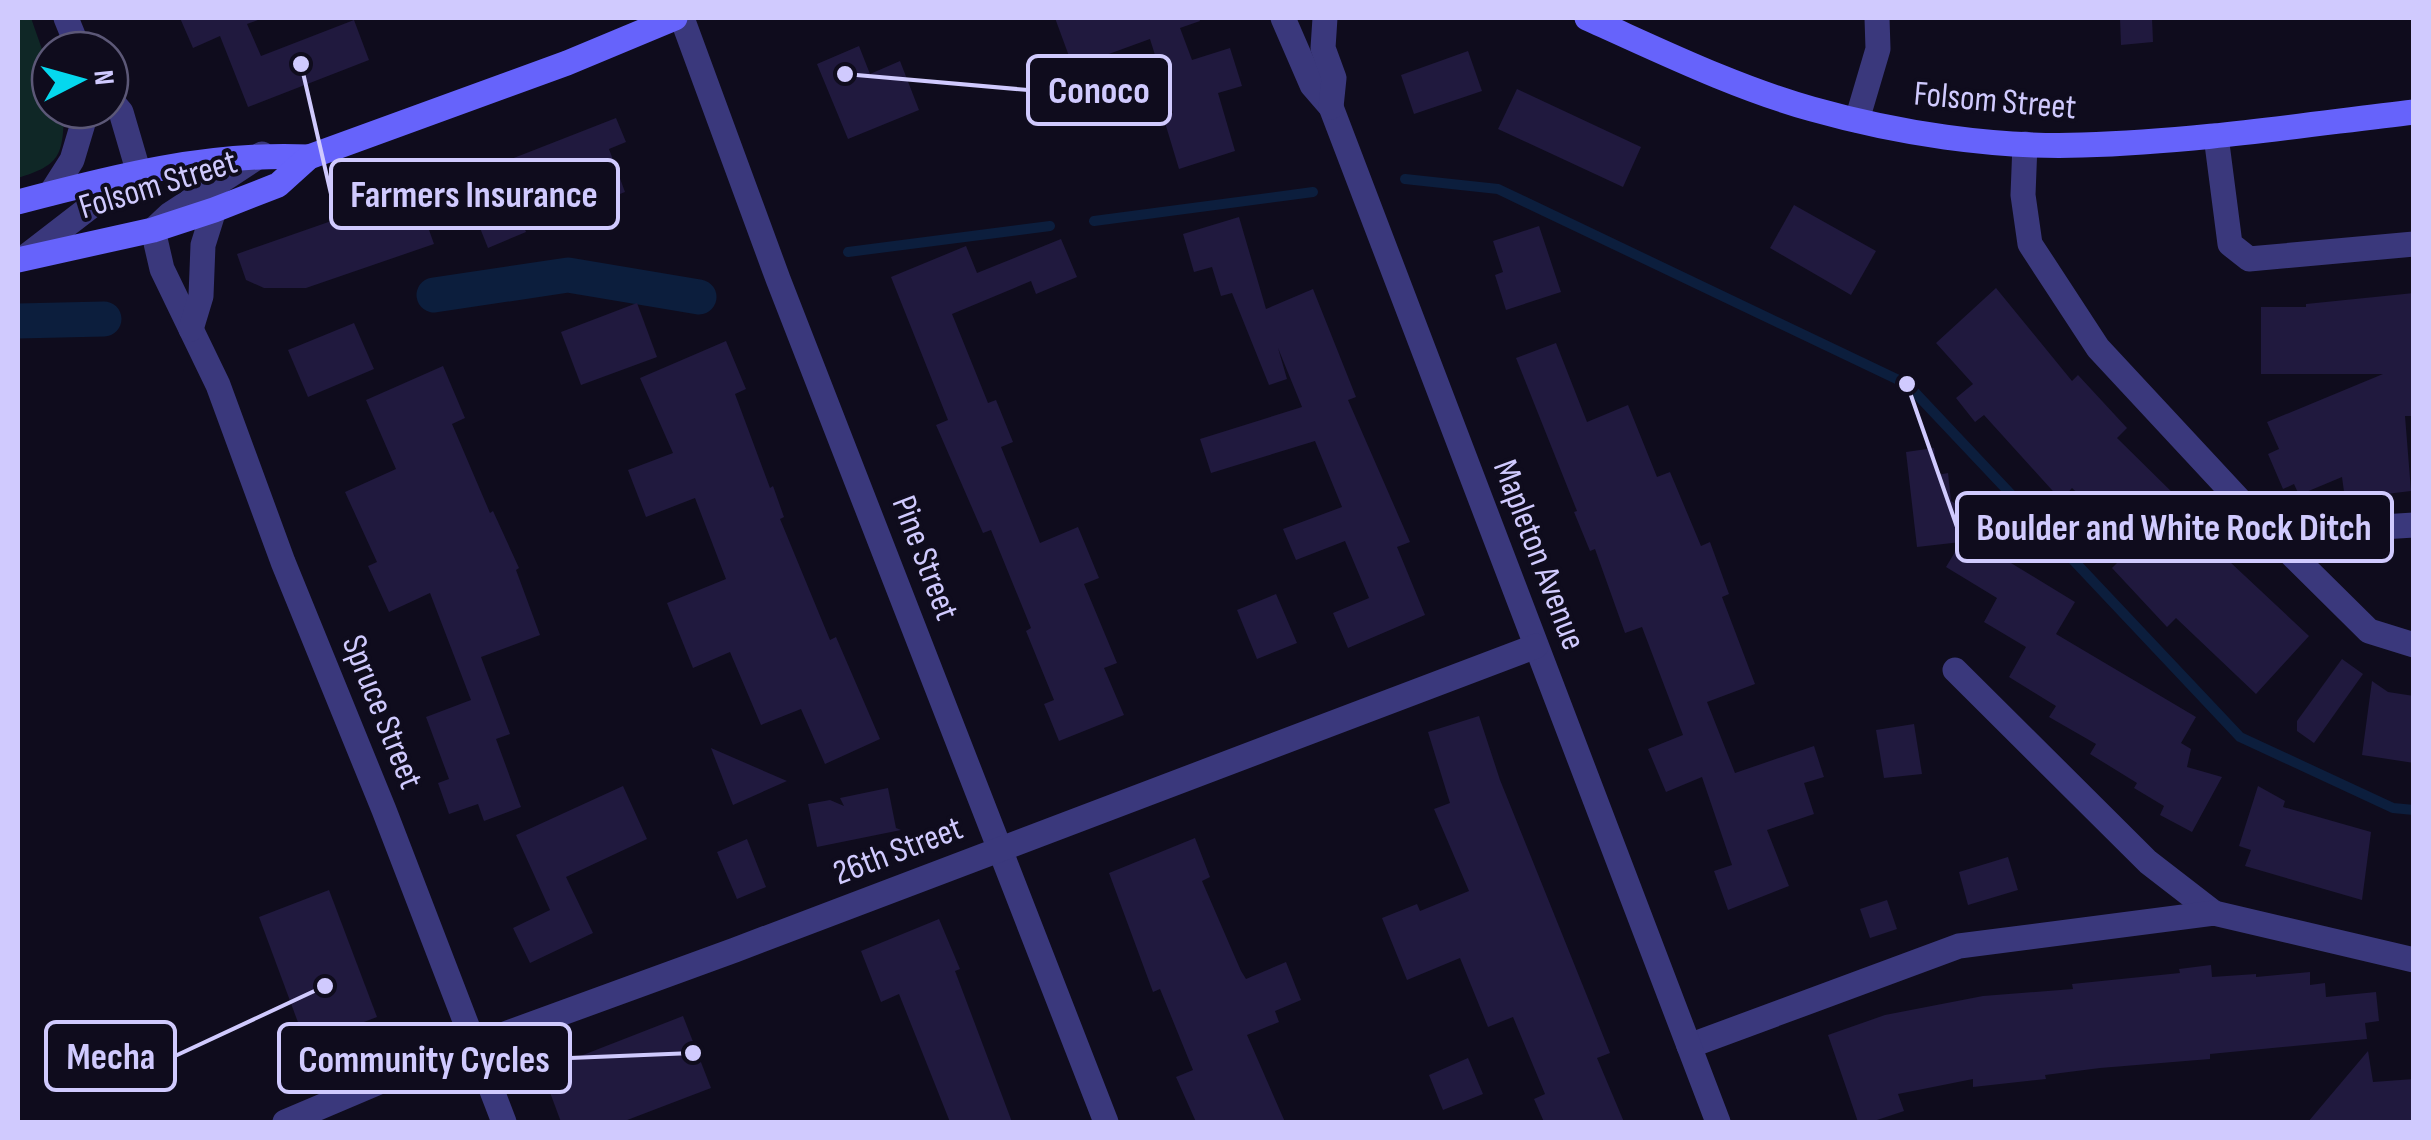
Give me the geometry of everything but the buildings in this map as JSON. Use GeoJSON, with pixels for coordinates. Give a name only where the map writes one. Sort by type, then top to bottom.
{"type":"FeatureCollection","features":[{"type":"Feature","properties":{"kind":"main road","name":"Folsom Street"},"geometry":{"type":"LineString","coordinates":[[21,259],[152,230],[214,210],[278,185],[308,157],[567,63],[678,18]]}},
{"type":"Feature","properties":{"kind":"main road","name":"Folsom Street"},"geometry":{"type":"LineString","coordinates":[[1587,18],[1712,74],[1810,108],[1856,120],[1978,140],[2082,145],[2216,136],[2414,112]]}},
{"type":"Feature","properties":{"kind":"main road","name":"Folsom Street"},"geometry":{"type":"LineString","coordinates":[[18,202],[138,170],[262,154],[308,157]]}},
{"type":"Feature","properties":{"kind":"street","name":"Pine Street"},"geometry":{"type":"LineString","coordinates":[[678,18],[1106,1122]]}},
{"type":"Feature","properties":{"kind":"street","name":"Mapleton Avenue"},"geometry":{"type":"LineString","coordinates":[[1283,18],[1312,86],[1331,107],[1718,1122]]}},
{"type":"Feature","properties":{"kind":"street"},"geometry":{"type":"LineString","coordinates":[[1325,18],[1323,48],[1334,78],[1331,107]]}},
{"type":"Feature","properties":{"kind":"street"},"geometry":{"type":"LineString","coordinates":[[1856,120],[1878,49],[1877,18]]}},
{"type":"Feature","properties":{"kind":"street"},"geometry":{"type":"LineString","coordinates":[[51,193],[72,160],[81,130]]}},
{"type":"Feature","properties":{"kind":"street"},"geometry":{"type":"LineString","coordinates":[[21,259],[138,170],[126,130]]}},
{"type":"Feature","properties":{"kind":"street"},"geometry":{"type":"LineString","coordinates":[[2216,136],[2230,244],[2249,259],[2414,244]]}},
{"type":"Feature","properties":{"kind":"street"},"geometry":{"type":"LineString","coordinates":[[2025,144],[2023,196],[2030,244],[2098,348],[2271,534],[2369,632],[2414,645]]}},
{"type":"Feature","properties":{"kind":"street"},"geometry":{"type":"LineString","coordinates":[[152,230],[262,154]]}},
{"type":"Feature","properties":{"kind":"street"},"geometry":{"type":"LineString","coordinates":[[191,329],[200,296],[203,245],[214,210]]}},
{"type":"Feature","properties":{"kind":"street","name":"Spruce Street"},"geometry":{"type":"LineString","coordinates":[[152,230],[162,268],[218,385],[504,1122]]}},
{"type":"Feature","properties":{"kind":"street"},"geometry":{"type":"LineString","coordinates":[[2271,534],[2414,525]]}},
{"type":"Feature","properties":{"kind":"street","name":"26th Street"},"geometry":{"type":"LineString","coordinates":[[285,1122],[418,1066],[1536,646]]}},
{"type":"Feature","properties":{"kind":"street"},"geometry":{"type":"LineString","coordinates":[[1956,670],[2148,862],[2214,913]]}},
{"type":"Feature","properties":{"kind":"street"},"geometry":{"type":"LineString","coordinates":[[1689,1046],[1960,946],[2214,913],[2414,960]]}},
{"type":"Feature","properties":{"kind":"green space"},"geometry":{"type":"Polygon","coordinates":[[[18,18],[31,18],[35,30],[30,30],[30,130],[63,130],[62,139],[51,163],[18,178],[18,18]]]}},
{"type":"Feature","properties":{"kind":"waterway"},"geometry":{"type":"LineString","coordinates":[[1405,179],[1498,189],[1907,384],[2240,737],[2393,808],[2414,810]]}},
{"type":"Feature","properties":{"kind":"waterway"},"geometry":{"type":"LineString","coordinates":[[1094,221],[1313,192]]}},
{"type":"Feature","properties":{"kind":"waterway"},"geometry":{"type":"LineString","coordinates":[[848,252],[1050,226]]}},
{"type":"Feature","properties":{"kind":"waterway"},"geometry":{"type":"LineString","coordinates":[[434,295],[568,275],[699,297]]}},
{"type":"Feature","properties":{"kind":"waterway"},"geometry":{"type":"LineString","coordinates":[[18,321],[104,319]]}},
{"type":"Feature","properties":{"kind":"place","name":"Farmers Insurance"},"geometry":{"type":"Point","coordinates":[301,64]}},
{"type":"Feature","properties":{"kind":"place","name":"Conoco"},"geometry":{"type":"Point","coordinates":[845,74]}},
{"type":"Feature","properties":{"kind":"place","name":"Boulder and White Rock Ditch"},"geometry":{"type":"Point","coordinates":[1907,384]}},
{"type":"Feature","properties":{"kind":"place","name":"Mecha"},"geometry":{"type":"Point","coordinates":[325,986]}},
{"type":"Feature","properties":{"kind":"place","name":"Community Cycles"},"geometry":{"type":"Point","coordinates":[693,1053]}}]}
